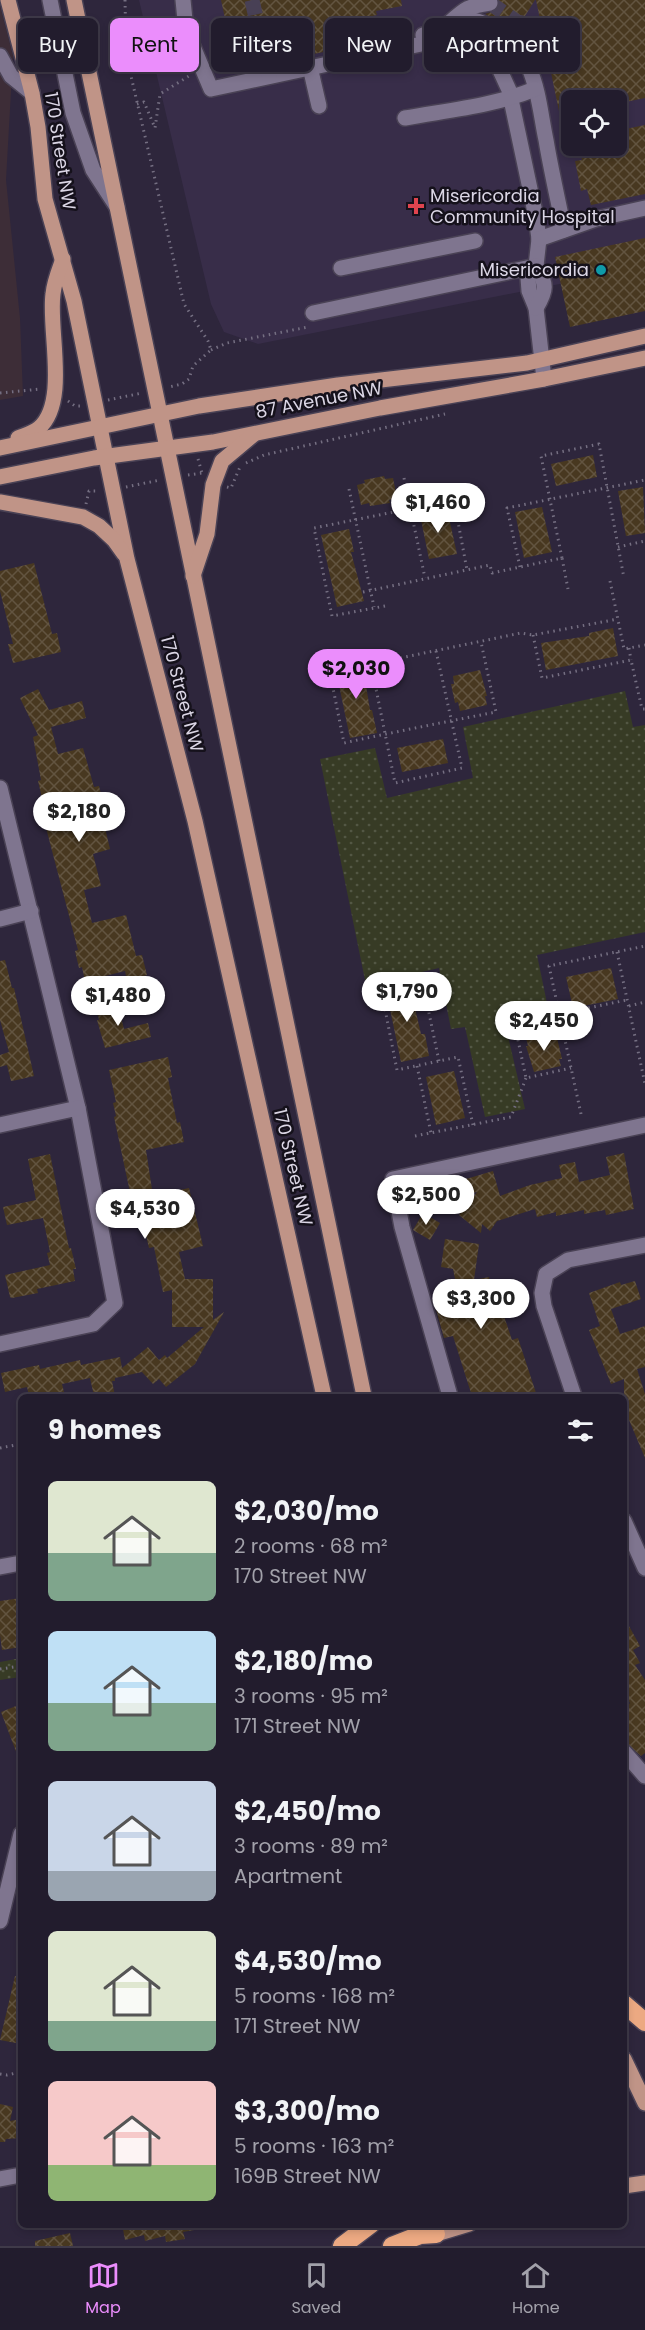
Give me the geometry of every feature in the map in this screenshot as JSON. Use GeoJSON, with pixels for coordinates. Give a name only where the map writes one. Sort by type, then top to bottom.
{"type":"FeatureCollection","features":[{"type":"Feature","properties":{"kind":"highway"},"geometry":{"type":"LineString","coordinates":[[627,2007],[645,2022]]}},
{"type":"Feature","properties":{"kind":"highway"},"geometry":{"type":"LineString","coordinates":[[342,2246],[366,2228]]}},
{"type":"Feature","properties":{"kind":"highway"},"geometry":{"type":"LineString","coordinates":[[392,2246],[420,2235],[436,2235]]}},
{"type":"Feature","properties":{"kind":"main road","name":"170 Street NW"},"geometry":{"type":"LineString","coordinates":[[8,0],[32,93],[38,127],[45,199],[74,301],[127,559],[195,820],[324,1394]]}},
{"type":"Feature","properties":{"kind":"main road","name":"170 Street NW"},"geometry":{"type":"LineString","coordinates":[[74,0],[364,1394]]}},
{"type":"Feature","properties":{"kind":"main road"},"geometry":{"type":"LineString","coordinates":[[0,447],[38,429],[47,419],[52,406],[56,360],[52,295],[63,259]]}},
{"type":"Feature","properties":{"kind":"main road","name":"87 Avenue NW"},"geometry":{"type":"LineString","coordinates":[[0,447],[199,406],[338,385],[541,360],[645,336]]}},
{"type":"Feature","properties":{"kind":"main road","name":"87 Avenue NW"},"geometry":{"type":"LineString","coordinates":[[0,477],[105,456],[168,449],[255,433],[645,358]]}},
{"type":"Feature","properties":{"kind":"main road"},"geometry":{"type":"LineString","coordinates":[[193,576],[207,534],[213,485],[222,461],[255,433]]}},
{"type":"Feature","properties":{"kind":"main road"},"geometry":{"type":"LineString","coordinates":[[0,502],[83,518],[99,526],[114,540],[127,559]]}},
{"type":"Feature","properties":{"kind":"main road"},"geometry":{"type":"LineString","coordinates":[[627,2065],[645,2103]]}},
{"type":"Feature","properties":{"kind":"main road"},"geometry":{"type":"LineString","coordinates":[[627,2186],[645,2183]]}},
{"type":"Feature","properties":{"kind":"main road"},"geometry":{"type":"LineString","coordinates":[[436,2235],[457,2228]]}},
{"type":"Feature","properties":{"kind":"street"},"geometry":{"type":"LineString","coordinates":[[50,0],[73,113],[93,170],[117,207]]}},
{"type":"Feature","properties":{"kind":"street"},"geometry":{"type":"LineString","coordinates":[[183,0],[186,30],[211,89],[287,72]]}},
{"type":"Feature","properties":{"kind":"street"},"geometry":{"type":"LineString","coordinates":[[455,18],[465,8],[490,3]]}},
{"type":"Feature","properties":{"kind":"street"},"geometry":{"type":"LineString","coordinates":[[412,46],[440,40],[459,40],[479,48],[498,66],[510,94],[539,239],[536,266],[543,278],[545,293],[536,308],[544,379]]}},
{"type":"Feature","properties":{"kind":"street"},"geometry":{"type":"LineString","coordinates":[[0,56],[11,76],[32,93]]}},
{"type":"Feature","properties":{"kind":"street"},"geometry":{"type":"LineString","coordinates":[[268,72],[269,76]]}},
{"type":"Feature","properties":{"kind":"street"},"geometry":{"type":"LineString","coordinates":[[311,72],[319,106]]}},
{"type":"Feature","properties":{"kind":"street"},"geometry":{"type":"LineString","coordinates":[[530,72],[564,230]]}},
{"type":"Feature","properties":{"kind":"street"},"geometry":{"type":"LineString","coordinates":[[405,118],[535,89]]}},
{"type":"Feature","properties":{"kind":"street"},"geometry":{"type":"LineString","coordinates":[[539,239],[596,219],[645,208]]}},
{"type":"Feature","properties":{"kind":"street"},"geometry":{"type":"LineString","coordinates":[[341,268],[475,241]]}},
{"type":"Feature","properties":{"kind":"street"},"geometry":{"type":"LineString","coordinates":[[313,313],[536,266]]}},
{"type":"Feature","properties":{"kind":"street"},"geometry":{"type":"LineString","coordinates":[[0,788],[78,1108],[115,1303],[93,1324],[0,1344]]}},
{"type":"Feature","properties":{"kind":"street"},"geometry":{"type":"LineString","coordinates":[[0,919],[31,911]]}},
{"type":"Feature","properties":{"kind":"street"},"geometry":{"type":"LineString","coordinates":[[0,1125],[78,1108]]}},
{"type":"Feature","properties":{"kind":"street"},"geometry":{"type":"LineString","coordinates":[[449,1394],[402,1227],[393,1179],[645,1125]]}},
{"type":"Feature","properties":{"kind":"street"},"geometry":{"type":"LineString","coordinates":[[573,1394],[544,1306],[542,1293],[546,1274],[568,1260],[645,1245]]}},
{"type":"Feature","properties":{"kind":"street"},"geometry":{"type":"LineString","coordinates":[[627,1528],[645,1568]]}},
{"type":"Feature","properties":{"kind":"street"},"geometry":{"type":"LineString","coordinates":[[0,1567],[18,1564]]}},
{"type":"Feature","properties":{"kind":"street"},"geometry":{"type":"LineString","coordinates":[[627,1755],[645,1776]]}},
{"type":"Feature","properties":{"kind":"street"},"geometry":{"type":"LineString","coordinates":[[0,1921],[18,1846]]}},
{"type":"Feature","properties":{"kind":"street"},"geometry":{"type":"LineString","coordinates":[[0,2179],[18,2176]]}},
{"type":"Feature","properties":{"kind":"path"},"geometry":{"type":"LineString","coordinates":[[125,0],[126,49],[137,104],[144,102],[155,128],[160,94],[189,76],[211,89]]}},
{"type":"Feature","properties":{"kind":"path"},"geometry":{"type":"LineString","coordinates":[[83,518],[89,491],[202,473],[213,485],[231,488],[239,468],[250,460],[264,455],[449,413]]}},
{"type":"Feature","properties":{"kind":"path"},"geometry":{"type":"LineString","coordinates":[[568,589],[541,456],[599,444],[624,579]]}},
{"type":"Feature","properties":{"kind":"path"},"geometry":{"type":"LineString","coordinates":[[404,478],[425,578]]}},
{"type":"Feature","properties":{"kind":"path"},"geometry":{"type":"LineString","coordinates":[[520,567],[507,508],[645,480]]}},
{"type":"Feature","properties":{"kind":"path"},"geometry":{"type":"LineString","coordinates":[[349,489],[374,607]]}},
{"type":"Feature","properties":{"kind":"path"},"geometry":{"type":"LineString","coordinates":[[385,606],[332,616],[314,528],[454,500],[467,570]]}},
{"type":"Feature","properties":{"kind":"path"},"geometry":{"type":"LineString","coordinates":[[618,547],[645,541]]}},
{"type":"Feature","properties":{"kind":"path"},"geometry":{"type":"LineString","coordinates":[[363,592],[490,565],[492,573],[562,558]]}},
{"type":"Feature","properties":{"kind":"path"},"geometry":{"type":"LineString","coordinates":[[610,581],[624,649],[645,645]]}},
{"type":"Feature","properties":{"kind":"path"},"geometry":{"type":"LineString","coordinates":[[371,664],[521,633],[533,635],[618,620]]}},
{"type":"Feature","properties":{"kind":"path"},"geometry":{"type":"LineString","coordinates":[[533,635],[542,678],[632,660]]}},
{"type":"Feature","properties":{"kind":"path"},"geometry":{"type":"LineString","coordinates":[[436,651],[451,721],[462,768],[395,783],[385,734],[369,654],[328,663],[344,743],[385,734],[451,721],[496,712],[481,642]]}},
{"type":"Feature","properties":{"kind":"path"},"geometry":{"type":"LineString","coordinates":[[629,648],[642,710],[645,709]]}},
{"type":"Feature","properties":{"kind":"path"},"geometry":{"type":"LineString","coordinates":[[581,1114],[549,966],[645,946]]}},
{"type":"Feature","properties":{"kind":"path"},"geometry":{"type":"LineString","coordinates":[[617,952],[645,1084]]}},
{"type":"Feature","properties":{"kind":"path"},"geometry":{"type":"LineString","coordinates":[[440,1061],[422,975],[380,984],[397,1070],[417,1066],[440,1061],[458,1057],[472,1125]]}},
{"type":"Feature","properties":{"kind":"path"},"geometry":{"type":"LineString","coordinates":[[415,1136],[511,1117],[526,1078],[515,1026],[627,1000]]}},
{"type":"Feature","properties":{"kind":"path"},"geometry":{"type":"LineString","coordinates":[[628,1006],[645,1002]]}},
{"type":"Feature","properties":{"kind":"path"},"geometry":{"type":"LineString","coordinates":[[417,1066],[431,1133]]}},
{"type":"Feature","properties":{"kind":"path"},"geometry":{"type":"LineString","coordinates":[[526,1078],[571,1068]]}},
{"type":"Feature","properties":{"kind":"path"},"geometry":{"type":"LineString","coordinates":[[0,1448],[18,1445]]}},
{"type":"Feature","properties":{"kind":"path"},"geometry":{"type":"LineString","coordinates":[[0,1669],[18,1666]]}},
{"type":"Feature","properties":{"kind":"path"},"geometry":{"type":"LineString","coordinates":[[0,2074],[18,2073]]}},
{"type":"Feature","properties":{"kind":"shaded area","name":"Misericordia Community Hospital"},"geometry":{"type":"Polygon","coordinates":[[[139,0],[645,0],[645,267],[258,344],[224,332],[211,304],[156,72],[199,72],[199,18],[143,18],[139,0]]]}},
{"type":"Feature","properties":{"kind":"shaded area"},"geometry":{"type":"Polygon","coordinates":[[[0,6],[13,56],[6,180],[20,318],[23,396],[0,400],[0,6]]]}},
{"type":"Feature","properties":{"kind":"green space"},"geometry":{"type":"Polygon","coordinates":[[[625,691],[633,727],[645,725],[645,932],[537,955],[548,1008],[504,1019],[525,1109],[485,1117],[465,1027],[451,1029],[439,968],[366,985],[320,759],[375,748],[387,798],[473,778],[463,727],[625,691]]]}},
{"type":"Feature","properties":{"kind":"green space"},"geometry":{"type":"Polygon","coordinates":[[[18,1659],[18,1677],[0,1680],[0,1662],[18,1659]]]}},
{"type":"Feature","properties":{"kind":"building"},"geometry":{"type":"Polygon","coordinates":[[[221,0],[401,0],[402,6],[376,11],[377,15],[364,18],[325,18],[325,52],[313,54],[313,18],[225,18],[221,0]]]}},
{"type":"Feature","properties":{"kind":"building"},"geometry":{"type":"Polygon","coordinates":[[[499,0],[535,0],[525,16],[491,18],[485,14],[497,10],[499,0]]]}},
{"type":"Feature","properties":{"kind":"building"},"geometry":{"type":"Polygon","coordinates":[[[536,0],[645,0],[645,98],[627,102],[627,90],[561,90],[560,116],[551,72],[580,72],[580,18],[540,18],[536,0]]]}},
{"type":"Feature","properties":{"kind":"building"},"geometry":{"type":"Polygon","coordinates":[[[645,125],[645,194],[591,205],[587,189],[581,191],[575,161],[582,160],[581,156],[627,156],[627,129],[645,125]]]}},
{"type":"Feature","properties":{"kind":"building","name":"Misericordia"},"geometry":{"type":"Polygon","coordinates":[[[645,238],[645,311],[570,327],[555,257],[645,238]]]}},
{"type":"Feature","properties":{"kind":"building"},"geometry":{"type":"Polygon","coordinates":[[[593,455],[597,477],[556,486],[551,464],[593,455]]]}},
{"type":"Feature","properties":{"kind":"building"},"geometry":{"type":"Polygon","coordinates":[[[384,476],[385,479],[393,478],[397,498],[389,500],[390,503],[361,505],[357,485],[365,483],[364,480],[384,476]]]}},
{"type":"Feature","properties":{"kind":"building"},"geometry":{"type":"Polygon","coordinates":[[[643,487],[645,533],[626,536],[618,491],[643,487]]]}},
{"type":"Feature","properties":{"kind":"building"},"geometry":{"type":"Polygon","coordinates":[[[542,507],[552,552],[524,558],[515,512],[542,507]]]}},
{"type":"Feature","properties":{"kind":"building"},"geometry":{"type":"Polygon","coordinates":[[[447,509],[457,554],[429,559],[420,515],[447,509]]]}},
{"type":"Feature","properties":{"kind":"building"},"geometry":{"type":"Polygon","coordinates":[[[349,529],[354,552],[351,552],[364,601],[337,607],[321,535],[349,529]]]}},
{"type":"Feature","properties":{"kind":"building"},"geometry":{"type":"Polygon","coordinates":[[[34,563],[52,634],[57,633],[61,652],[13,663],[8,644],[13,644],[0,591],[0,571],[34,563]]]}},
{"type":"Feature","properties":{"kind":"building"},"geometry":{"type":"Polygon","coordinates":[[[613,628],[618,656],[546,670],[541,643],[589,636],[589,633],[613,628]]]}},
{"type":"Feature","properties":{"kind":"building"},"geometry":{"type":"Polygon","coordinates":[[[362,661],[370,710],[372,710],[377,733],[350,738],[335,666],[362,661]]]}},
{"type":"Feature","properties":{"kind":"building"},"geometry":{"type":"Polygon","coordinates":[[[480,670],[487,705],[460,711],[458,702],[455,703],[451,684],[454,684],[453,676],[480,670]]]}},
{"type":"Feature","properties":{"kind":"building"},"geometry":{"type":"Polygon","coordinates":[[[38,689],[49,710],[82,701],[86,718],[51,727],[58,754],[83,748],[94,787],[99,786],[104,806],[100,807],[110,849],[93,854],[101,886],[84,890],[92,923],[126,915],[136,956],[142,955],[147,975],[127,981],[125,971],[85,981],[82,967],[79,968],[75,951],[78,950],[45,824],[48,823],[38,781],[41,780],[33,737],[38,735],[20,698],[38,689]]]}},
{"type":"Feature","properties":{"kind":"building"},"geometry":{"type":"Polygon","coordinates":[[[443,739],[448,763],[402,772],[397,748],[443,739]]]}},
{"type":"Feature","properties":{"kind":"building"},"geometry":{"type":"Polygon","coordinates":[[[5,960],[12,988],[14,988],[34,1076],[11,1081],[7,1065],[0,1067],[0,1055],[9,1052],[0,1020],[0,961],[5,960]]]}},
{"type":"Feature","properties":{"kind":"building"},"geometry":{"type":"Polygon","coordinates":[[[611,968],[618,999],[573,1008],[566,977],[611,968]]]}},
{"type":"Feature","properties":{"kind":"building"},"geometry":{"type":"Polygon","coordinates":[[[414,985],[419,1007],[415,1008],[421,1034],[425,1034],[429,1056],[401,1062],[386,990],[414,985]]]}},
{"type":"Feature","properties":{"kind":"building"},"geometry":{"type":"Polygon","coordinates":[[[117,1002],[124,1029],[148,1023],[151,1037],[105,1048],[97,1020],[99,1020],[96,1007],[117,1002]]]}},
{"type":"Feature","properties":{"kind":"building"},"geometry":{"type":"Polygon","coordinates":[[[554,1032],[562,1059],[559,1059],[561,1066],[534,1072],[526,1046],[528,1046],[526,1038],[554,1032]]]}},
{"type":"Feature","properties":{"kind":"building"},"geometry":{"type":"Polygon","coordinates":[[[168,1057],[172,1077],[168,1078],[177,1123],[180,1122],[184,1142],[146,1150],[153,1196],[189,1188],[203,1246],[179,1252],[185,1279],[213,1279],[213,1320],[224,1312],[195,1364],[166,1387],[159,1379],[153,1384],[142,1372],[115,1378],[115,1381],[112,1381],[115,1394],[94,1394],[90,1378],[62,1384],[64,1394],[29,1394],[27,1387],[5,1392],[1,1373],[39,1365],[40,1369],[80,1360],[81,1365],[120,1357],[122,1368],[148,1347],[159,1360],[165,1355],[167,1358],[204,1327],[172,1327],[172,1290],[163,1292],[154,1247],[149,1248],[140,1210],[134,1211],[114,1117],[116,1116],[113,1103],[116,1102],[109,1070],[168,1057]]]}},
{"type":"Feature","properties":{"kind":"building"},"geometry":{"type":"Polygon","coordinates":[[[454,1071],[465,1118],[436,1125],[426,1077],[454,1071]]]}},
{"type":"Feature","properties":{"kind":"building"},"geometry":{"type":"Polygon","coordinates":[[[624,1153],[634,1209],[606,1215],[605,1210],[584,1214],[584,1210],[556,1216],[556,1212],[537,1217],[535,1209],[497,1221],[490,1231],[482,1224],[481,1233],[459,1215],[477,1192],[450,1198],[447,1181],[466,1179],[493,1171],[500,1196],[530,1185],[562,1178],[559,1165],[575,1162],[579,1182],[610,1175],[606,1157],[624,1153]]]}},
{"type":"Feature","properties":{"kind":"building"},"geometry":{"type":"Polygon","coordinates":[[[50,1154],[69,1248],[71,1248],[76,1269],[73,1269],[75,1281],[37,1289],[38,1293],[12,1298],[5,1275],[50,1265],[47,1253],[50,1252],[43,1218],[7,1225],[3,1207],[36,1200],[28,1159],[50,1154]]]}},
{"type":"Feature","properties":{"kind":"building"},"geometry":{"type":"Polygon","coordinates":[[[423,1213],[440,1223],[430,1240],[413,1230],[423,1213]]]}},
{"type":"Feature","properties":{"kind":"building"},"geometry":{"type":"Polygon","coordinates":[[[445,1239],[479,1244],[474,1280],[489,1277],[495,1308],[501,1307],[512,1340],[518,1338],[536,1394],[472,1394],[453,1336],[444,1338],[433,1299],[458,1294],[453,1269],[441,1267],[445,1239]]]}},
{"type":"Feature","properties":{"kind":"building"},"geometry":{"type":"Polygon","coordinates":[[[635,1281],[641,1299],[611,1309],[620,1334],[645,1326],[645,1367],[637,1369],[645,1394],[645,1458],[627,1415],[624,1379],[611,1384],[589,1330],[600,1326],[589,1293],[620,1282],[621,1285],[635,1281]]]}},
{"type":"Feature","properties":{"kind":"building"},"geometry":{"type":"Polygon","coordinates":[[[18,1598],[18,1647],[2,1650],[0,1601],[18,1598]]]}},
{"type":"Feature","properties":{"kind":"building"},"geometry":{"type":"Polygon","coordinates":[[[627,1622],[640,1646],[633,1650],[640,1663],[635,1665],[645,1680],[645,1753],[641,1756],[627,1744],[627,1706],[630,1703],[627,1698],[627,1622]]]}},
{"type":"Feature","properties":{"kind":"building"},"geometry":{"type":"Polygon","coordinates":[[[18,1705],[18,1757],[1,1712],[18,1705]]]}},
{"type":"Feature","properties":{"kind":"building"},"geometry":{"type":"Polygon","coordinates":[[[15,1976],[18,1976],[18,2043],[0,2040],[15,1976]]]}},
{"type":"Feature","properties":{"kind":"building"},"geometry":{"type":"Polygon","coordinates":[[[0,2104],[13,2107],[10,2121],[18,2120],[18,2138],[0,2142],[0,2104]]]}},
{"type":"Feature","properties":{"kind":"building"},"geometry":{"type":"Polygon","coordinates":[[[123,2228],[194,2228],[194,2230],[183,2232],[185,2239],[166,2242],[165,2236],[145,2241],[144,2235],[125,2240],[123,2228]]]}},
{"type":"Feature","properties":{"kind":"building"},"geometry":{"type":"Polygon","coordinates":[[[70,2233],[73,2246],[35,2246],[35,2241],[70,2233]]]}},
{"type":"Feature","properties":{"kind":"tunnel"},"geometry":{"type":"LineString","coordinates":[[252,0],[256,18]]}},
{"type":"Feature","properties":{"kind":"tunnel"},"geometry":{"type":"LineString","coordinates":[[490,3],[511,18]]}},
{"type":"Feature","properties":{"kind":"place","name":"Misericordia Community Hospital"},"geometry":{"type":"Point","coordinates":[416,206]}},
{"type":"Feature","properties":{"kind":"place","name":"Misericordia"},"geometry":{"type":"Point","coordinates":[601,270]}}]}
